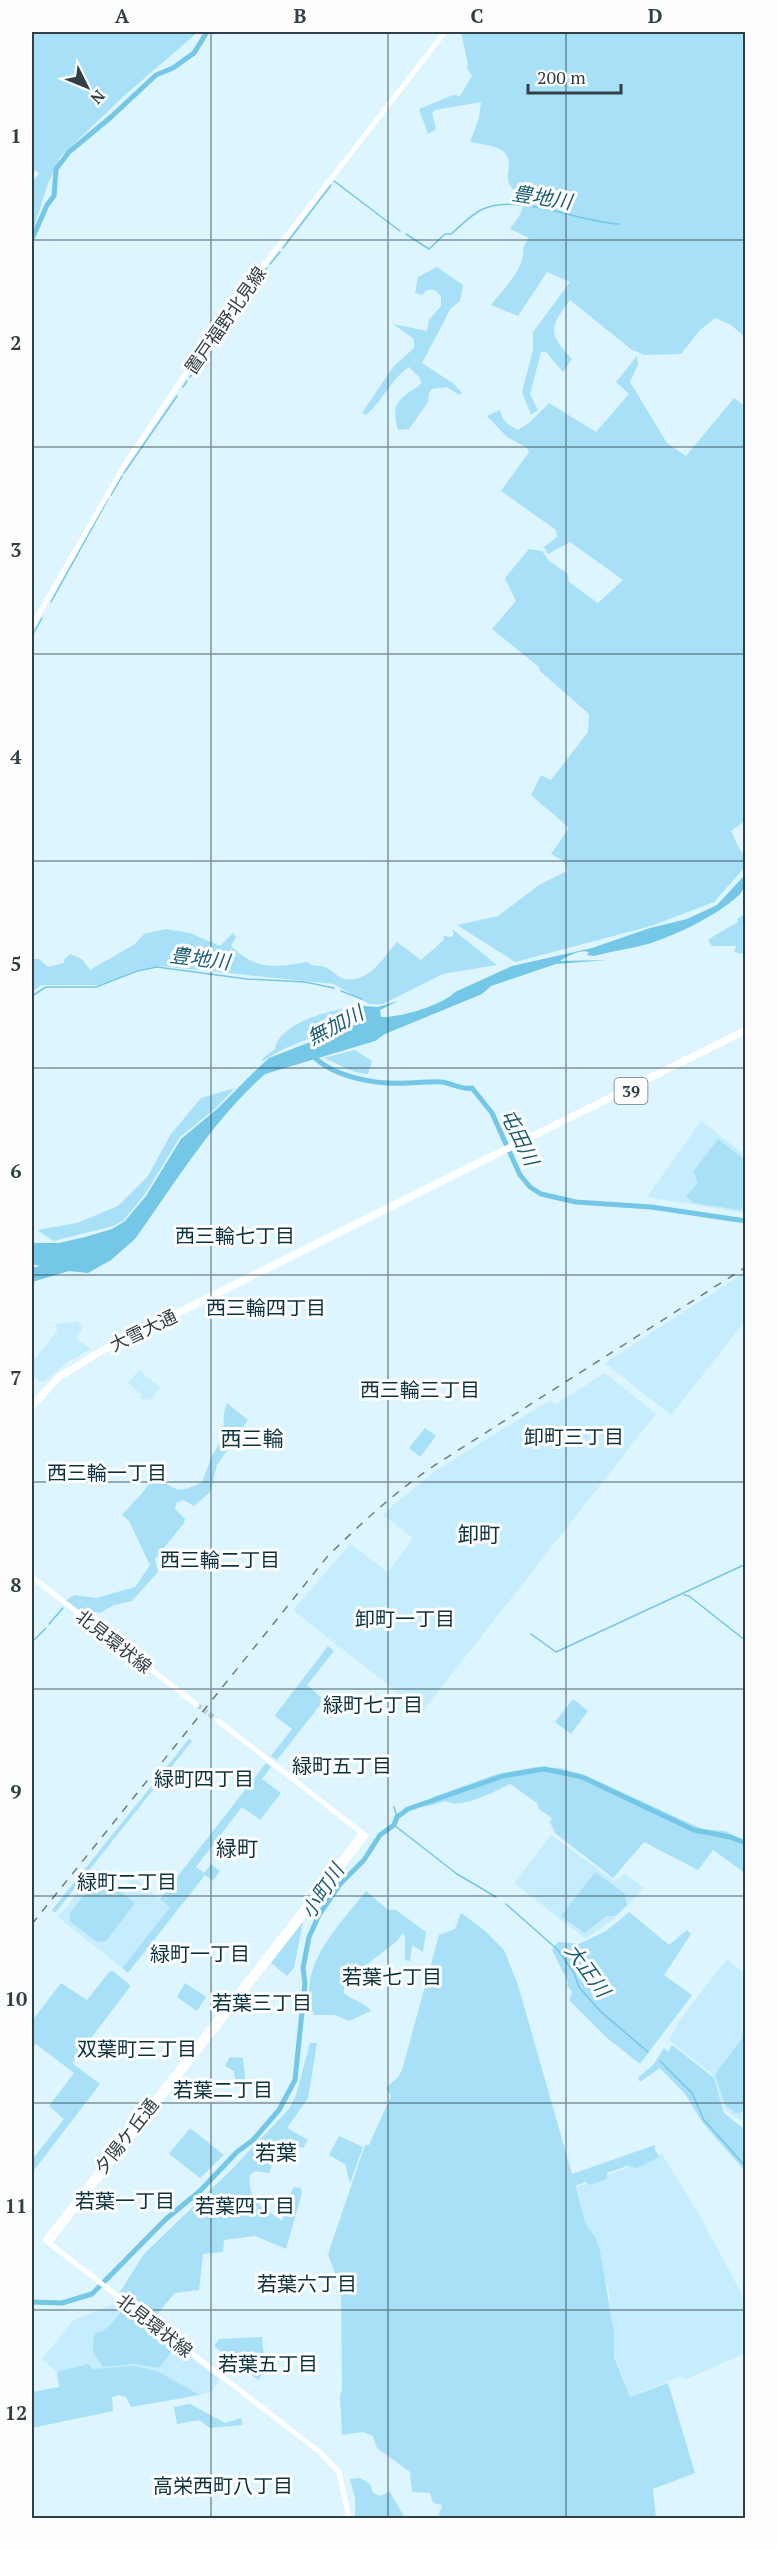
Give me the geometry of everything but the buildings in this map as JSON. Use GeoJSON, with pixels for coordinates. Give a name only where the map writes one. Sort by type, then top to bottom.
{"type":"FeatureCollection","features":[{"type":"Feature","properties":{"kind":"highway","name":"大雪大通"},"geometry":{"type":"LineString","coordinates":[[32,1406],[59,1377],[105,1349],[746,1032]]}},
{"type":"Feature","properties":{"kind":"main road","name":"置戸福野北見線"},"geometry":{"type":"LineString","coordinates":[[32,626],[124,466],[222,319],[445,32]]}},
{"type":"Feature","properties":{"kind":"main road","name":"北見環状線"},"geometry":{"type":"LineString","coordinates":[[32,1577],[197,1705]]}},
{"type":"Feature","properties":{"kind":"main road","name":"夕陽ケ丘通"},"geometry":{"type":"LineString","coordinates":[[47,2242],[364,1834],[217,1720]]}},
{"type":"Feature","properties":{"kind":"main road","name":"北見環状線"},"geometry":{"type":"LineString","coordinates":[[47,2242],[331,2462],[340,2476],[349,2518]]}},
{"type":"Feature","properties":{"kind":"shaded area"},"geometry":{"type":"Polygon","coordinates":[[[32,32],[198,32],[125,95],[60,157],[47,186],[32,234],[32,183],[39,173],[32,169],[32,32]]]}},
{"type":"Feature","properties":{"kind":"shaded area"},"geometry":{"type":"Polygon","coordinates":[[[461,32],[745,32],[745,337],[731,325],[715,318],[700,330],[681,354],[645,355],[632,350],[570,300],[558,318],[554,331],[555,337],[572,359],[563,372],[546,352],[541,352],[530,394],[538,410],[531,415],[522,392],[533,350],[533,332],[570,282],[547,272],[518,316],[491,305],[511,281],[522,261],[524,246],[529,238],[510,229],[520,215],[524,203],[509,183],[509,161],[499,149],[470,142],[479,118],[481,102],[435,110],[432,113],[436,129],[428,134],[419,109],[453,95],[460,96],[472,76],[467,68],[461,32]]]}},
{"type":"Feature","properties":{"kind":"shaded area"},"geometry":{"type":"Polygon","coordinates":[[[437,267],[463,285],[460,301],[451,308],[422,363],[454,384],[462,393],[459,395],[447,387],[432,389],[428,402],[409,429],[398,430],[396,406],[403,397],[422,383],[409,367],[402,372],[366,415],[362,413],[393,367],[414,348],[414,339],[393,324],[427,331],[429,320],[441,306],[441,296],[435,290],[427,290],[422,295],[415,293],[418,277],[437,267]]]}},
{"type":"Feature","properties":{"kind":"shaded area"},"geometry":{"type":"Polygon","coordinates":[[[637,356],[638,365],[630,382],[667,443],[686,456],[734,398],[745,406],[746,820],[731,831],[740,850],[745,854],[745,867],[714,902],[651,926],[515,962],[457,925],[498,916],[539,885],[567,871],[564,861],[551,854],[569,828],[531,795],[541,775],[551,780],[588,732],[589,714],[540,671],[539,667],[492,629],[516,601],[505,578],[529,549],[542,551],[549,561],[567,573],[569,582],[598,603],[623,580],[570,542],[548,554],[544,547],[557,537],[556,530],[501,491],[529,452],[527,448],[507,437],[487,416],[500,410],[506,423],[518,430],[529,423],[549,403],[596,432],[629,394],[616,382],[637,356]]]}},
{"type":"Feature","properties":{"kind":"shaded area"},"geometry":{"type":"Polygon","coordinates":[[[745,875],[745,884],[738,896],[707,918],[671,936],[648,944],[594,956],[582,951],[560,961],[607,960],[556,964],[491,986],[482,994],[385,1034],[375,1041],[265,1074],[211,1132],[135,1239],[111,1260],[88,1273],[69,1271],[32,1282],[32,1268],[40,1266],[32,1264],[32,1243],[59,1243],[85,1237],[112,1229],[125,1221],[146,1196],[181,1139],[217,1109],[269,1058],[331,1034],[364,1006],[378,1007],[398,1001],[380,1010],[381,1017],[409,1013],[441,1002],[455,992],[512,966],[592,948],[650,928],[687,919],[717,905],[745,875]]]}},
{"type":"Feature","properties":{"kind":"shaded area"},"geometry":{"type":"Polygon","coordinates":[[[745,913],[745,954],[734,952],[736,946],[712,946],[709,939],[738,922],[737,919],[745,913]]]}},
{"type":"Feature","properties":{"kind":"shaded area"},"geometry":{"type":"Polygon","coordinates":[[[166,929],[190,933],[220,946],[233,933],[236,937],[231,946],[257,963],[276,966],[307,962],[325,967],[342,978],[353,979],[375,968],[397,942],[421,960],[444,940],[443,936],[452,937],[454,934],[452,929],[497,965],[443,974],[383,1004],[369,1004],[334,984],[160,966],[136,970],[99,985],[41,985],[32,992],[32,959],[39,959],[48,967],[64,963],[70,954],[82,959],[90,970],[135,944],[144,934],[166,929]]]}},
{"type":"Feature","properties":{"kind":"shaded area"},"geometry":{"type":"Polygon","coordinates":[[[344,1009],[346,1014],[333,1027],[281,1050],[263,1061],[262,1059],[275,1049],[284,1033],[293,1027],[314,1016],[344,1009]]]}},
{"type":"Feature","properties":{"kind":"shaded area"},"geometry":{"type":"Polygon","coordinates":[[[355,1050],[372,1061],[368,1074],[355,1072],[324,1058],[355,1050]]]}},
{"type":"Feature","properties":{"kind":"shaded area"},"geometry":{"type":"Polygon","coordinates":[[[235,1088],[216,1108],[180,1137],[145,1194],[124,1220],[113,1226],[54,1241],[37,1230],[77,1223],[118,1206],[148,1176],[171,1134],[201,1098],[235,1088]]]}},
{"type":"Feature","properties":{"kind":"shaded area"},"geometry":{"type":"Polygon","coordinates":[[[701,1121],[745,1155],[745,1213],[647,1197],[701,1121]]]}},
{"type":"Feature","properties":{"kind":"shaded area"},"geometry":{"type":"Polygon","coordinates":[[[718,1139],[745,1160],[745,1208],[739,1210],[694,1203],[686,1197],[698,1182],[693,1172],[718,1139]]]}},
{"type":"Feature","properties":{"kind":"shaded area"},"geometry":{"type":"Polygon","coordinates":[[[745,1272],[745,1321],[671,1415],[605,1363],[745,1272]]]}},
{"type":"Feature","properties":{"kind":"shaded area"},"geometry":{"type":"Polygon","coordinates":[[[77,1321],[84,1327],[76,1338],[91,1349],[66,1363],[44,1382],[41,1382],[32,1375],[32,1363],[57,1331],[56,1324],[77,1321]]]}},
{"type":"Feature","properties":{"kind":"shaded area"},"geometry":{"type":"Polygon","coordinates":[[[139,1370],[160,1387],[150,1401],[140,1397],[142,1395],[128,1383],[139,1370]]]}},
{"type":"Feature","properties":{"kind":"shaded area"},"geometry":{"type":"Polygon","coordinates":[[[605,1373],[656,1414],[422,1712],[293,1610],[350,1544],[388,1572],[413,1538],[383,1515],[392,1506],[438,1469],[550,1400],[556,1404],[605,1373]]]}},
{"type":"Feature","properties":{"kind":"shaded area"},"geometry":{"type":"Polygon","coordinates":[[[227,1403],[248,1420],[217,1465],[210,1492],[194,1506],[183,1500],[176,1503],[175,1509],[185,1519],[184,1523],[155,1559],[158,1572],[132,1601],[114,1605],[100,1613],[87,1610],[77,1612],[64,1602],[74,1595],[96,1598],[135,1587],[150,1565],[129,1521],[122,1515],[144,1491],[153,1477],[180,1490],[202,1482],[212,1456],[223,1437],[224,1413],[227,1403]]]}},
{"type":"Feature","properties":{"kind":"shaded area"},"geometry":{"type":"Polygon","coordinates":[[[425,1428],[436,1436],[420,1457],[409,1448],[425,1428]]]}},
{"type":"Feature","properties":{"kind":"shaded area"},"geometry":{"type":"Polygon","coordinates":[[[328,1646],[334,1651],[307,1685],[324,1700],[277,1760],[271,1756],[292,1729],[275,1716],[328,1646]]]}},
{"type":"Feature","properties":{"kind":"shaded area"},"geometry":{"type":"Polygon","coordinates":[[[573,1699],[588,1711],[571,1734],[555,1722],[573,1699]]]}},
{"type":"Feature","properties":{"kind":"shaded area"},"geometry":{"type":"Polygon","coordinates":[[[189,1739],[192,1741],[55,1913],[52,1910],[189,1739]]]}},
{"type":"Feature","properties":{"kind":"shaded area"},"geometry":{"type":"Polygon","coordinates":[[[266,1763],[271,1767],[262,1779],[281,1793],[260,1820],[242,1807],[196,1867],[204,1873],[211,1864],[220,1871],[213,1881],[205,1875],[128,1973],[122,1968],[170,1907],[160,1899],[266,1763]]]}},
{"type":"Feature","properties":{"kind":"shaded area"},"geometry":{"type":"Polygon","coordinates":[[[536,1767],[560,1768],[587,1776],[702,1829],[725,1831],[745,1841],[745,1877],[741,1870],[713,1850],[698,1870],[644,1842],[613,1878],[555,1833],[550,1822],[552,1818],[539,1809],[537,1803],[510,1784],[469,1801],[452,1803],[446,1801],[425,1807],[433,1797],[497,1774],[536,1767]]]}},
{"type":"Feature","properties":{"kind":"shaded area"},"geometry":{"type":"Polygon","coordinates":[[[551,1835],[614,1881],[625,1874],[644,1888],[614,1919],[586,1939],[514,1883],[551,1835]]]}},
{"type":"Feature","properties":{"kind":"shaded area"},"geometry":{"type":"Polygon","coordinates":[[[98,1868],[124,1888],[133,1877],[170,1907],[122,1968],[58,1917],[98,1868]]]}},
{"type":"Feature","properties":{"kind":"shaded area"},"geometry":{"type":"Polygon","coordinates":[[[595,1872],[625,1894],[627,1905],[615,1916],[606,1916],[585,1933],[561,1916],[595,1872]]]}},
{"type":"Feature","properties":{"kind":"shaded area"},"geometry":{"type":"Polygon","coordinates":[[[103,1879],[135,1903],[106,1941],[97,1942],[70,1921],[70,1913],[96,1880],[103,1879]]]}},
{"type":"Feature","properties":{"kind":"shaded area"},"geometry":{"type":"Polygon","coordinates":[[[366,1891],[388,1910],[396,1910],[426,1932],[423,1952],[412,1945],[410,1961],[405,1960],[405,1936],[402,1934],[344,1989],[347,1996],[365,2005],[371,2011],[349,2021],[335,2015],[314,2015],[310,1997],[310,1980],[315,1964],[333,1933],[366,1891]]]}},
{"type":"Feature","properties":{"kind":"shaded area"},"geometry":{"type":"Polygon","coordinates":[[[629,1912],[669,1945],[687,1930],[691,1934],[664,1975],[692,1995],[640,2064],[607,2038],[569,2000],[572,1992],[552,1950],[558,1942],[579,1944],[606,1931],[629,1912]]]}},
{"type":"Feature","properties":{"kind":"shaded area"},"geometry":{"type":"Polygon","coordinates":[[[461,1913],[484,1930],[504,1950],[518,1985],[572,2174],[655,2145],[659,2157],[637,2168],[627,2166],[607,2173],[606,2179],[591,2185],[585,2182],[576,2186],[585,2223],[596,2238],[600,2251],[614,2332],[614,2357],[630,2397],[668,2383],[695,2473],[653,2489],[656,2518],[438,2518],[442,2505],[433,2503],[430,2493],[412,2492],[410,2472],[377,2448],[373,2436],[363,2432],[342,2435],[341,2289],[328,2254],[365,2145],[369,2145],[391,2096],[386,2088],[402,2070],[439,1935],[455,1929],[461,1913]]]}},
{"type":"Feature","properties":{"kind":"shaded area"},"geometry":{"type":"Polygon","coordinates":[[[303,1922],[294,1968],[287,1976],[271,1963],[303,1922]]]}},
{"type":"Feature","properties":{"kind":"shaded area"},"geometry":{"type":"Polygon","coordinates":[[[727,1959],[745,1974],[746,2116],[742,2121],[725,2110],[712,2074],[669,2040],[681,2018],[727,1959]]]}},
{"type":"Feature","properties":{"kind":"shaded area"},"geometry":{"type":"Polygon","coordinates":[[[110,1971],[113,1971],[130,1987],[72,2063],[100,2084],[32,2171],[32,2160],[64,2119],[49,2106],[74,2073],[36,2044],[32,2048],[32,2021],[61,1983],[87,2000],[110,1971]]]}},
{"type":"Feature","properties":{"kind":"shaded area"},"geometry":{"type":"Polygon","coordinates":[[[185,1983],[206,1997],[197,2011],[177,1997],[185,1983]]]}},
{"type":"Feature","properties":{"kind":"shaded area"},"geometry":{"type":"Polygon","coordinates":[[[745,2035],[745,2112],[736,2113],[725,2105],[715,2074],[745,2035]]]}},
{"type":"Feature","properties":{"kind":"shaded area"},"geometry":{"type":"Polygon","coordinates":[[[310,2043],[317,2043],[308,2098],[287,2128],[308,2140],[303,2148],[291,2145],[283,2150],[269,2173],[255,2171],[250,2175],[251,2192],[254,2198],[282,2221],[291,2192],[294,2187],[301,2188],[302,2193],[286,2249],[255,2236],[224,2240],[223,2252],[203,2254],[199,2290],[175,2293],[152,2320],[120,2292],[144,2254],[232,2169],[289,2109],[296,2095],[310,2043]]]}},
{"type":"Feature","properties":{"kind":"shaded area"},"geometry":{"type":"Polygon","coordinates":[[[672,2045],[714,2078],[724,2113],[745,2130],[745,2171],[703,2123],[685,2094],[660,2068],[640,2082],[638,2078],[654,2064],[664,2048],[668,2052],[672,2045]]]}},
{"type":"Feature","properties":{"kind":"shaded area"},"geometry":{"type":"Polygon","coordinates":[[[230,2057],[243,2058],[246,2085],[236,2087],[234,2071],[225,2066],[230,2057]]]}},
{"type":"Feature","properties":{"kind":"shaded area"},"geometry":{"type":"Polygon","coordinates":[[[190,2128],[224,2155],[200,2178],[169,2154],[190,2128]]]}},
{"type":"Feature","properties":{"kind":"shaded area"},"geometry":{"type":"Polygon","coordinates":[[[339,2136],[363,2147],[350,2183],[345,2164],[329,2155],[339,2136]]]}},
{"type":"Feature","properties":{"kind":"shaded area"},"geometry":{"type":"Polygon","coordinates":[[[662,2154],[701,2218],[745,2300],[745,2353],[687,2379],[680,2376],[630,2397],[615,2356],[609,2291],[585,2224],[577,2187],[662,2154]]]}},
{"type":"Feature","properties":{"kind":"shaded area"},"geometry":{"type":"Polygon","coordinates":[[[118,2302],[220,2380],[211,2392],[200,2395],[157,2371],[135,2366],[92,2372],[91,2366],[57,2372],[42,2359],[73,2320],[118,2302]]]}},
{"type":"Feature","properties":{"kind":"shaded area"},"geometry":{"type":"Polygon","coordinates":[[[123,2309],[133,2315],[171,2352],[159,2368],[134,2364],[103,2367],[93,2352],[94,2333],[107,2328],[123,2309]]]}},
{"type":"Feature","properties":{"kind":"shaded area"},"geometry":{"type":"Polygon","coordinates":[[[262,2337],[264,2356],[272,2363],[258,2380],[214,2346],[219,2339],[262,2337]]]}},
{"type":"Feature","properties":{"kind":"shaded area"},"geometry":{"type":"Polygon","coordinates":[[[88,2364],[93,2369],[135,2366],[157,2371],[200,2395],[131,2407],[126,2397],[119,2395],[112,2397],[113,2411],[32,2428],[32,2392],[59,2387],[57,2372],[88,2364]]]}},
{"type":"Feature","properties":{"kind":"shaded area"},"geometry":{"type":"Polygon","coordinates":[[[190,2404],[225,2423],[241,2418],[243,2425],[210,2428],[199,2420],[177,2424],[174,2407],[190,2404]]]}},
{"type":"Feature","properties":{"kind":"shaded area"},"geometry":{"type":"Polygon","coordinates":[[[360,2478],[370,2484],[373,2493],[380,2496],[390,2492],[405,2518],[355,2518],[355,2498],[350,2479],[360,2478]]]}},
{"type":"Feature","properties":{"kind":"waterway"},"geometry":{"type":"LineString","coordinates":[[32,239],[47,205],[54,196],[56,169],[69,152],[156,75],[173,68],[194,53],[207,32]]}},
{"type":"Feature","properties":{"kind":"waterway","name":"豊地川"},"geometry":{"type":"LineString","coordinates":[[334,181],[400,231]]}},
{"type":"Feature","properties":{"kind":"waterway","name":"豊地川"},"geometry":{"type":"LineString","coordinates":[[283,248],[331,185]]}},
{"type":"Feature","properties":{"kind":"waterway","name":"豊地川"},"geometry":{"type":"LineString","coordinates":[[406,234],[429,249],[445,234],[451,234],[478,211],[498,205],[514,204],[619,224]]}},
{"type":"Feature","properties":{"kind":"waterway","name":"豊地川"},"geometry":{"type":"LineString","coordinates":[[270,264],[280,252]]}},
{"type":"Feature","properties":{"kind":"waterway","name":"豊地川"},"geometry":{"type":"LineString","coordinates":[[260,277],[267,268]]}},
{"type":"Feature","properties":{"kind":"waterway","name":"豊地川"},"geometry":{"type":"LineString","coordinates":[[233,312],[258,280]]}},
{"type":"Feature","properties":{"kind":"waterway","name":"豊地川"},"geometry":{"type":"LineString","coordinates":[[190,377],[231,315]]}},
{"type":"Feature","properties":{"kind":"waterway","name":"豊地川"},"geometry":{"type":"LineString","coordinates":[[183,387],[187,381]]}},
{"type":"Feature","properties":{"kind":"waterway","name":"豊地川"},"geometry":{"type":"LineString","coordinates":[[124,473],[177,396]]}},
{"type":"Feature","properties":{"kind":"waterway","name":"豊地川"},"geometry":{"type":"LineString","coordinates":[[111,495],[122,476]]}},
{"type":"Feature","properties":{"kind":"waterway","name":"豊地川"},"geometry":{"type":"LineString","coordinates":[[51,602],[108,499]]}},
{"type":"Feature","properties":{"kind":"waterway","name":"豊地川"},"geometry":{"type":"LineString","coordinates":[[32,636],[42,618]]}},
{"type":"Feature","properties":{"kind":"waterway","name":"豊地川"},"geometry":{"type":"LineString","coordinates":[[32,996],[46,987],[96,987],[137,971],[157,967],[247,979],[305,982],[334,988]]}},
{"type":"Feature","properties":{"kind":"waterway","name":"豊地川"},"geometry":{"type":"LineString","coordinates":[[341,991],[362,999]]}},
{"type":"Feature","properties":{"kind":"waterway","name":"屯田川"},"geometry":{"type":"LineString","coordinates":[[312,1055],[332,1069],[370,1081],[383,1083],[441,1082],[472,1088],[492,1113],[520,1175],[530,1187],[541,1194],[576,1202],[651,1207],[746,1221]]}},
{"type":"Feature","properties":{"kind":"waterway"},"geometry":{"type":"LineString","coordinates":[[531,1634],[556,1652],[746,1564]]}},
{"type":"Feature","properties":{"kind":"waterway"},"geometry":{"type":"LineString","coordinates":[[684,1595],[689,1596],[746,1641]]}},
{"type":"Feature","properties":{"kind":"waterway"},"geometry":{"type":"LineString","coordinates":[[49,1624],[63,1608]]}},
{"type":"Feature","properties":{"kind":"waterway"},"geometry":{"type":"LineString","coordinates":[[32,1642],[46,1628]]}},
{"type":"Feature","properties":{"kind":"waterway","name":"小町川"},"geometry":{"type":"LineString","coordinates":[[32,2302],[62,2303],[92,2294],[166,2219],[200,2191],[237,2152],[253,2140],[279,2110],[295,2080],[305,1983],[303,1968],[309,1937],[319,1915],[340,1884],[364,1860],[380,1835],[394,1825],[397,1817],[408,1809],[503,1776],[544,1769],[582,1777],[694,1830],[730,1837],[746,1843]]}},
{"type":"Feature","properties":{"kind":"waterway"},"geometry":{"type":"LineString","coordinates":[[394,1807],[397,1817]]}},
{"type":"Feature","properties":{"kind":"waterway","name":"大正川"},"geometry":{"type":"LineString","coordinates":[[394,1825],[457,1874],[496,1897]]}},
{"type":"Feature","properties":{"kind":"waterway","name":"大正川"},"geometry":{"type":"LineString","coordinates":[[506,1904],[558,1950],[574,1973],[579,1987],[600,2011],[648,2052]]}},
{"type":"Feature","properties":{"kind":"waterway","name":"大正川"},"geometry":{"type":"LineString","coordinates":[[660,2061],[692,2093],[704,2120],[746,2167]]}},
{"type":"Feature","properties":{"kind":"tunnel"},"geometry":{"type":"LineString","coordinates":[[197,1705],[217,1720]]}},
{"type":"Feature","properties":{"kind":"railway"},"geometry":{"type":"LineString","coordinates":[[32,1924],[327,1557],[366,1520],[435,1465],[746,1267]]}},
{"type":"Feature","properties":{"kind":"district","name":"西三輪七丁目"},"geometry":{"type":"Point","coordinates":[235,1235]}},
{"type":"Feature","properties":{"kind":"district","name":"西三輪四丁目"},"geometry":{"type":"Point","coordinates":[266,1307]}},
{"type":"Feature","properties":{"kind":"district","name":"西三輪三丁目"},"geometry":{"type":"Point","coordinates":[420,1389]}},
{"type":"Feature","properties":{"kind":"district","name":"卸町三丁目"},"geometry":{"type":"Point","coordinates":[574,1436]}},
{"type":"Feature","properties":{"kind":"district","name":"西三輪"},"geometry":{"type":"Point","coordinates":[252,1438]}},
{"type":"Feature","properties":{"kind":"district","name":"西三輪一丁目"},"geometry":{"type":"Point","coordinates":[107,1472]}},
{"type":"Feature","properties":{"kind":"district","name":"卸町"},"geometry":{"type":"Point","coordinates":[479,1534]}},
{"type":"Feature","properties":{"kind":"district","name":"西三輪二丁目"},"geometry":{"type":"Point","coordinates":[220,1559]}},
{"type":"Feature","properties":{"kind":"district","name":"卸町一丁目"},"geometry":{"type":"Point","coordinates":[405,1618]}},
{"type":"Feature","properties":{"kind":"district","name":"緑町七丁目"},"geometry":{"type":"Point","coordinates":[373,1704]}},
{"type":"Feature","properties":{"kind":"district","name":"緑町五丁目"},"geometry":{"type":"Point","coordinates":[342,1765]}},
{"type":"Feature","properties":{"kind":"district","name":"緑町四丁目"},"geometry":{"type":"Point","coordinates":[204,1778]}},
{"type":"Feature","properties":{"kind":"district","name":"緑町"},"geometry":{"type":"Point","coordinates":[237,1848]}},
{"type":"Feature","properties":{"kind":"district","name":"緑町二丁目"},"geometry":{"type":"Point","coordinates":[127,1881]}},
{"type":"Feature","properties":{"kind":"district","name":"緑町一丁目"},"geometry":{"type":"Point","coordinates":[200,1953]}},
{"type":"Feature","properties":{"kind":"district","name":"若葉七丁目"},"geometry":{"type":"Point","coordinates":[392,1976]}},
{"type":"Feature","properties":{"kind":"district","name":"若葉三丁目"},"geometry":{"type":"Point","coordinates":[262,2002]}},
{"type":"Feature","properties":{"kind":"district","name":"双葉町三丁目"},"geometry":{"type":"Point","coordinates":[137,2048]}},
{"type":"Feature","properties":{"kind":"district","name":"若葉二丁目"},"geometry":{"type":"Point","coordinates":[223,2089]}},
{"type":"Feature","properties":{"kind":"district","name":"若葉"},"geometry":{"type":"Point","coordinates":[276,2152]}},
{"type":"Feature","properties":{"kind":"district","name":"若葉一丁目"},"geometry":{"type":"Point","coordinates":[125,2200]}},
{"type":"Feature","properties":{"kind":"district","name":"若葉四丁目"},"geometry":{"type":"Point","coordinates":[245,2205]}},
{"type":"Feature","properties":{"kind":"district","name":"若葉六丁目"},"geometry":{"type":"Point","coordinates":[307,2283]}},
{"type":"Feature","properties":{"kind":"district","name":"若葉五丁目"},"geometry":{"type":"Point","coordinates":[268,2363]}},
{"type":"Feature","properties":{"kind":"district","name":"高栄西町八丁目"},"geometry":{"type":"Point","coordinates":[223,2485]}},
{"type":"Feature","properties":{"kind":"water label","name":"無加川"},"geometry":{"type":"Point","coordinates":[335,1025]}}]}
